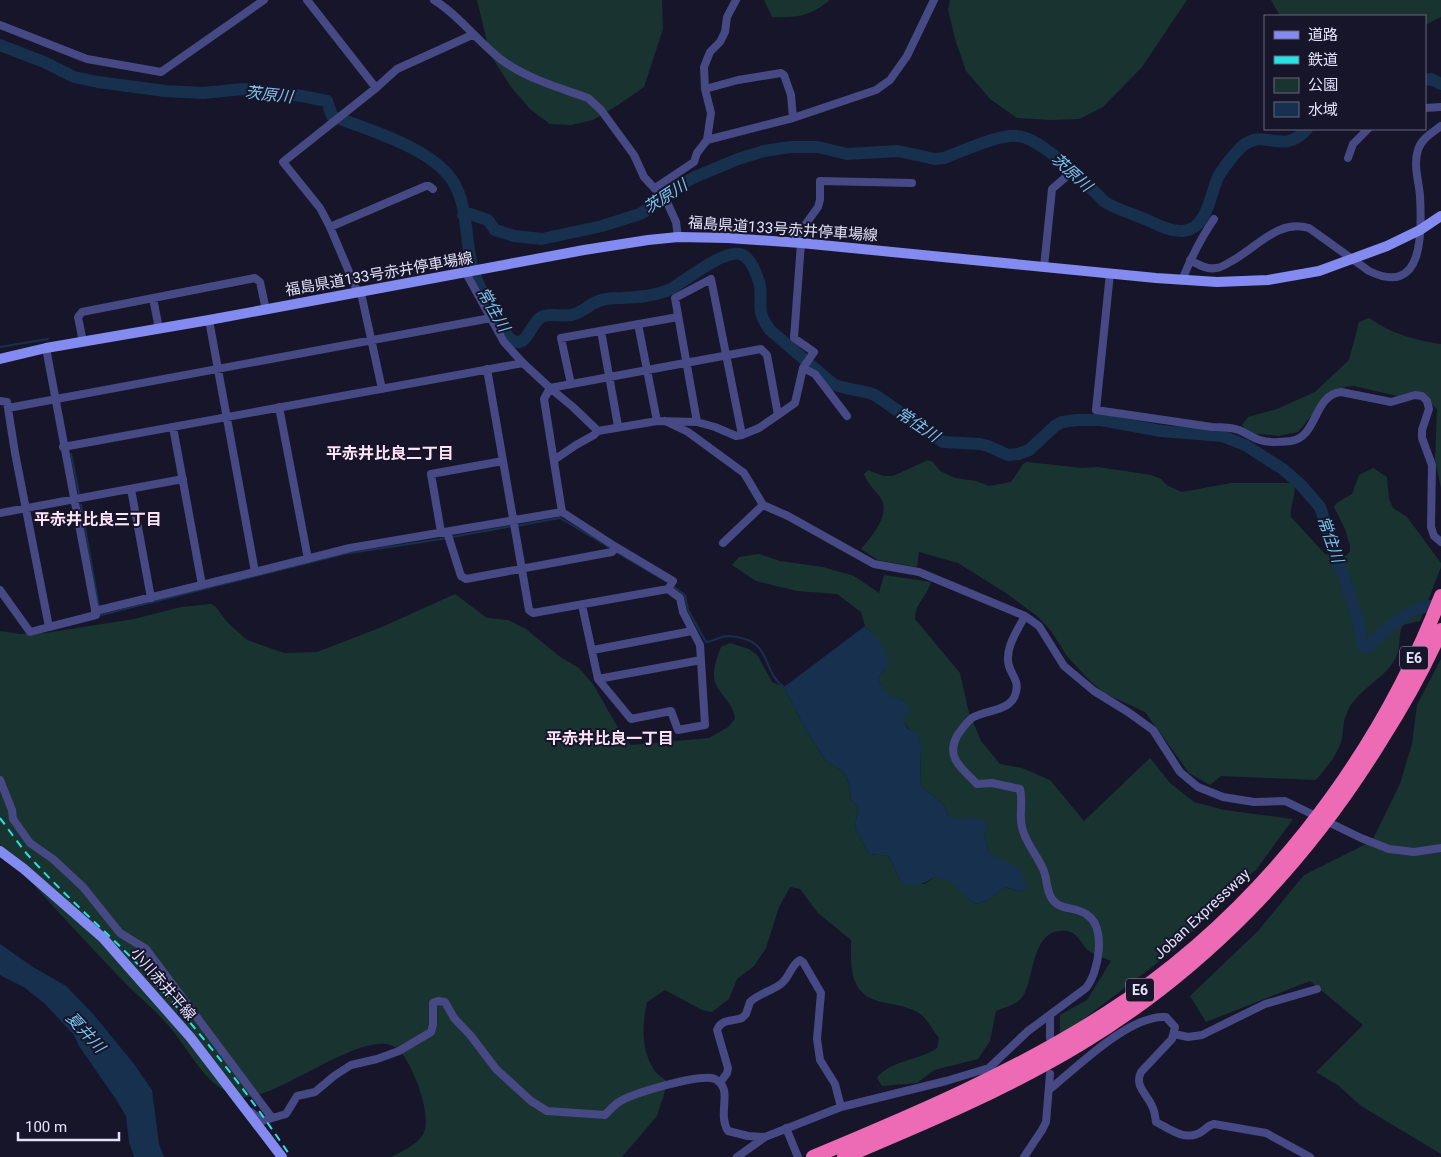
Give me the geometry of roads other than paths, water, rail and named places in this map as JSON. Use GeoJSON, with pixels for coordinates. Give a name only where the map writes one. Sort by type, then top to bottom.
{"type":"FeatureCollection","features":[{"type":"Feature","properties":{"kind":"highway","name":"Joban Expressway"},"geometry":{"type":"LineString","coordinates":[[813,1157],[987,1082],[1070,1036],[1108,1013],[1145,987],[1212,930],[1248,897],[1277,865],[1310,827],[1342,783],[1382,718],[1414,659],[1441,596]]}},
{"type":"Feature","properties":{"kind":"highway","name":"Joban Expressway"},"geometry":{"type":"LineString","coordinates":[[844,1157],[945,1115],[1046,1064],[1114,1023],[1182,973],[1256,903],[1321,828],[1359,776],[1400,711],[1423,669],[1441,630]]}},
{"type":"Feature","properties":{"kind":"main road","name":"福島県道133号赤井停車場線"},"geometry":{"type":"LineString","coordinates":[[0,359],[46,348],[360,293],[584,250],[678,237],[728,238],[797,243],[1217,282],[1268,280],[1319,271],[1387,246],[1420,230],[1441,216]]}},
{"type":"Feature","properties":{"kind":"main road","name":"小川赤井平線"},"geometry":{"type":"LineString","coordinates":[[0,851],[24,869],[103,938],[191,1038],[282,1157]]}},
{"type":"Feature","properties":{"kind":"street"},"geometry":{"type":"LineString","coordinates":[[0,25],[87,59],[161,72],[264,0]]}},
{"type":"Feature","properties":{"kind":"street"},"geometry":{"type":"LineString","coordinates":[[307,0],[376,88]]}},
{"type":"Feature","properties":{"kind":"street"},"geometry":{"type":"LineString","coordinates":[[434,0],[450,12],[472,35],[517,70],[588,98],[594,103],[634,155],[644,177],[667,202],[676,222],[678,237]]}},
{"type":"Feature","properties":{"kind":"street"},"geometry":{"type":"LineString","coordinates":[[656,189],[694,162],[697,153],[707,140],[710,113],[705,88],[704,67],[710,52],[720,42],[725,32],[727,17],[736,0]]}},
{"type":"Feature","properties":{"kind":"street"},"geometry":{"type":"LineString","coordinates":[[707,140],[793,118],[884,86],[907,56],[934,0]]}},
{"type":"Feature","properties":{"kind":"street"},"geometry":{"type":"LineString","coordinates":[[382,389],[360,293],[320,208],[283,162],[397,69],[472,35]]}},
{"type":"Feature","properties":{"kind":"street"},"geometry":{"type":"LineString","coordinates":[[705,88],[781,73],[790,95],[793,118]]}},
{"type":"Feature","properties":{"kind":"street"},"geometry":{"type":"LineString","coordinates":[[1426,108],[1441,107]]}},
{"type":"Feature","properties":{"kind":"street"},"geometry":{"type":"LineString","coordinates":[[1190,260],[1204,267],[1217,268],[1237,258],[1279,229],[1300,225],[1310,228],[1370,271],[1380,276],[1397,277],[1406,274],[1416,260],[1420,230],[1417,155],[1422,141],[1441,126]]}},
{"type":"Feature","properties":{"kind":"street"},"geometry":{"type":"LineString","coordinates":[[1348,158],[1353,144],[1367,130]]}},
{"type":"Feature","properties":{"kind":"street"},"geometry":{"type":"LineString","coordinates":[[1044,267],[1052,189],[1075,169]]}},
{"type":"Feature","properties":{"kind":"street"},"geometry":{"type":"LineString","coordinates":[[554,460],[598,431],[618,426],[661,421],[697,422],[715,426],[736,436],[742,436],[758,428],[795,403],[804,366],[814,352],[794,338],[797,243],[818,207],[820,181],[912,183]]}},
{"type":"Feature","properties":{"kind":"street"},"geometry":{"type":"LineString","coordinates":[[330,227],[426,186],[433,189]]}},
{"type":"Feature","properties":{"kind":"street"},"geometry":{"type":"LineString","coordinates":[[1182,280],[1203,235],[1214,219]]}},
{"type":"Feature","properties":{"kind":"street"},"geometry":{"type":"LineString","coordinates":[[471,272],[491,318],[504,342],[523,363],[598,431]]}},
{"type":"Feature","properties":{"kind":"street"},"geometry":{"type":"LineString","coordinates":[[1110,273],[1096,410],[1227,427],[1262,441],[1292,441],[1306,434],[1324,401],[1334,393],[1341,392],[1391,402],[1415,394],[1422,396],[1427,401],[1429,409],[1422,430],[1422,438],[1432,465],[1431,527],[1434,536],[1441,542]]}},
{"type":"Feature","properties":{"kind":"street"},"geometry":{"type":"LineString","coordinates":[[82,342],[78,317],[82,312],[255,278],[260,282],[266,310]]}},
{"type":"Feature","properties":{"kind":"street"},"geometry":{"type":"LineString","coordinates":[[697,422],[675,298],[711,279],[742,436]]}},
{"type":"Feature","properties":{"kind":"street"},"geometry":{"type":"LineString","coordinates":[[153,298],[159,328]]}},
{"type":"Feature","properties":{"kind":"street"},"geometry":{"type":"LineString","coordinates":[[571,384],[561,338],[678,317]]}},
{"type":"Feature","properties":{"kind":"street"},"geometry":{"type":"LineString","coordinates":[[8,408],[491,318]]}},
{"type":"Feature","properties":{"kind":"street"},"geometry":{"type":"LineString","coordinates":[[209,320],[255,572]]}},
{"type":"Feature","properties":{"kind":"street"},"geometry":{"type":"LineString","coordinates":[[638,324],[647,371],[661,421]]}},
{"type":"Feature","properties":{"kind":"street"},"geometry":{"type":"LineString","coordinates":[[601,331],[618,426]]}},
{"type":"Feature","properties":{"kind":"street"},"geometry":{"type":"LineString","coordinates":[[0,590],[30,632],[96,615],[63,447],[46,348]]}},
{"type":"Feature","properties":{"kind":"street"},"geometry":{"type":"LineString","coordinates":[[550,388],[761,349],[767,355],[778,415]]}},
{"type":"Feature","properties":{"kind":"street"},"geometry":{"type":"LineString","coordinates":[[63,447],[523,363]]}},
{"type":"Feature","properties":{"kind":"street"},"geometry":{"type":"LineString","coordinates":[[804,366],[815,374],[847,416]]}},
{"type":"Feature","properties":{"kind":"street"},"geometry":{"type":"LineString","coordinates":[[486,370],[529,610],[533,614],[670,586]]}},
{"type":"Feature","properties":{"kind":"street"},"geometry":{"type":"LineString","coordinates":[[550,388],[544,399],[562,512],[614,550],[673,582],[670,586]]}},
{"type":"Feature","properties":{"kind":"street"},"geometry":{"type":"LineString","coordinates":[[0,401],[7,402],[49,627]]}},
{"type":"Feature","properties":{"kind":"street"},"geometry":{"type":"LineString","coordinates":[[279,408],[308,559]]}},
{"type":"Feature","properties":{"kind":"street"},"geometry":{"type":"LineString","coordinates":[[661,421],[688,432],[744,473],[763,505],[788,516],[874,564],[919,572],[1025,616],[1039,626],[1064,666],[1094,691],[1128,712],[1152,730],[1180,772],[1198,787],[1223,797],[1254,802],[1285,801],[1361,838],[1389,849],[1414,852],[1441,848]]}},
{"type":"Feature","properties":{"kind":"street"},"geometry":{"type":"LineString","coordinates":[[173,427],[202,585]]}},
{"type":"Feature","properties":{"kind":"street"},"geometry":{"type":"LineString","coordinates":[[503,461],[431,474],[447,535],[461,576],[466,579],[614,550]]}},
{"type":"Feature","properties":{"kind":"street"},"geometry":{"type":"LineString","coordinates":[[0,513],[183,479]]}},
{"type":"Feature","properties":{"kind":"street"},"geometry":{"type":"LineString","coordinates":[[131,489],[151,598]]}},
{"type":"Feature","properties":{"kind":"street"},"geometry":{"type":"LineString","coordinates":[[724,543],[763,505]]}},
{"type":"Feature","properties":{"kind":"street"},"geometry":{"type":"LineString","coordinates":[[95,611],[350,548],[515,524],[562,512]]}},
{"type":"Feature","properties":{"kind":"street"},"geometry":{"type":"LineString","coordinates":[[582,605],[598,678],[632,719],[671,711],[678,730],[705,725],[700,645],[683,612],[680,598],[670,586]]}},
{"type":"Feature","properties":{"kind":"street"},"geometry":{"type":"LineString","coordinates":[[738,1157],[765,1137],[787,1130],[841,1107],[946,1081],[989,1068],[1028,1031],[1086,988],[1091,982],[1099,949],[1098,936],[1093,922],[1086,914],[1060,906],[1053,901],[1044,869],[1026,837],[1021,820],[1023,802],[1020,789],[992,783],[977,784],[954,759],[953,744],[960,730],[972,718],[1008,704],[1016,693],[1017,682],[1009,667],[1008,653],[1025,616]]}},
{"type":"Feature","properties":{"kind":"street"},"geometry":{"type":"LineString","coordinates":[[593,650],[692,631]]}},
{"type":"Feature","properties":{"kind":"street"},"geometry":{"type":"LineString","coordinates":[[598,678],[701,660]]}},
{"type":"Feature","properties":{"kind":"street"},"geometry":{"type":"LineString","coordinates":[[0,780],[12,810],[13,818],[30,843],[53,859],[83,887],[120,933],[146,949],[272,1118]]}},
{"type":"Feature","properties":{"kind":"street"},"geometry":{"type":"LineString","coordinates":[[720,1083],[728,1068],[717,1030],[719,1025],[727,1020],[742,1018],[746,1014],[750,1002],[782,983],[789,975],[793,965],[800,960],[821,993],[817,1040],[820,1060],[835,1084],[841,1107]]}},
{"type":"Feature","properties":{"kind":"street"},"geometry":{"type":"LineString","coordinates":[[1174,1034],[1188,1037],[1202,1035],[1265,1004],[1317,989]]}},
{"type":"Feature","properties":{"kind":"street"},"geometry":{"type":"LineString","coordinates":[[244,1109],[249,1110],[262,1121],[286,1114],[297,1096],[315,1092],[351,1065],[377,1059],[399,1051],[431,1032],[433,1025],[433,1003],[438,1001],[446,1002],[454,1018],[471,1036],[496,1069],[531,1101],[547,1111],[605,1115],[618,1102],[646,1090],[697,1079],[714,1078],[724,1089],[724,1123],[728,1131],[748,1136],[765,1137]]}},
{"type":"Feature","properties":{"kind":"street"},"geometry":{"type":"LineString","coordinates":[[1050,1015],[1050,1038]]}},
{"type":"Feature","properties":{"kind":"street"},"geometry":{"type":"LineString","coordinates":[[1049,1090],[1116,1035],[1152,1018],[1166,1017],[1175,1027],[1172,1039],[1138,1077],[1140,1088],[1154,1110],[1156,1122],[1181,1135],[1187,1136],[1199,1134],[1214,1124],[1266,1133],[1310,1157]]}},
{"type":"Feature","properties":{"kind":"street"},"geometry":{"type":"LineString","coordinates":[[1024,1157],[1046,1122],[1050,1074]]}},
{"type":"Feature","properties":{"kind":"street"},"geometry":{"type":"LineString","coordinates":[[787,1130],[798,1157]]}},
{"type":"Feature","properties":{"kind":"water"},"geometry":{"type":"Polygon","coordinates":[[[865,626],[879,640],[889,660],[885,669],[878,677],[882,687],[890,695],[905,701],[909,710],[904,721],[908,729],[918,734],[921,749],[920,785],[944,805],[948,816],[957,819],[977,818],[989,823],[984,834],[989,853],[1013,865],[1023,873],[1027,889],[1019,891],[1005,887],[987,901],[974,904],[948,880],[934,877],[919,884],[901,883],[888,856],[869,854],[855,828],[858,807],[851,800],[849,784],[844,772],[825,760],[803,724],[784,687],[865,626]]]}},
{"type":"Feature","properties":{"kind":"water","name":"夏井川"},"geometry":{"type":"Polygon","coordinates":[[[0,944],[33,967],[66,986],[94,1015],[134,1064],[152,1090],[159,1144],[164,1157],[134,1157],[129,1142],[126,1116],[79,1046],[74,1035],[45,1004],[25,988],[0,975],[0,944]]]}},
{"type":"Feature","properties":{"kind":"waterway","name":"常住川"},"geometry":{"type":"LineString","coordinates":[[0,45],[44,62],[74,77],[98,82],[165,91],[203,93],[243,89],[327,101],[332,116],[414,149],[442,169],[457,189],[464,210],[470,255],[475,275],[508,337],[515,341],[520,342],[524,339],[539,319],[544,316],[571,315],[604,299],[653,295],[671,289],[715,261],[733,254],[740,254],[749,261],[756,273],[760,286],[760,309],[770,330],[833,384],[875,395],[943,442],[980,444],[1008,455],[1018,454],[1029,450],[1055,426],[1062,422],[1077,420],[1101,420],[1161,431],[1222,436],[1245,445],[1283,469],[1302,486],[1320,507],[1357,616],[1363,647],[1368,647],[1391,625],[1411,612],[1441,604]]}},
{"type":"Feature","properties":{"kind":"waterway","name":"茨原川"},"geometry":{"type":"LineString","coordinates":[[1426,80],[1431,79],[1441,84]]}},
{"type":"Feature","properties":{"kind":"waterway","name":"茨原川"},"geometry":{"type":"LineString","coordinates":[[463,215],[470,214],[488,220],[495,230],[514,236],[542,239],[602,226],[640,214],[650,208],[669,191],[695,177],[738,159],[764,151],[790,147],[818,147],[847,154],[898,151],[935,159],[944,158],[991,140],[1017,136],[1027,138],[1051,153],[1105,202],[1165,228],[1183,231],[1191,229],[1203,218],[1218,177],[1230,159],[1245,144],[1261,139],[1290,141],[1306,130]]}},
{"type":"Feature","properties":{"kind":"waterway"},"geometry":{"type":"LineString","coordinates":[[0,347],[48,339]]}},
{"type":"Feature","properties":{"kind":"waterway"},"geometry":{"type":"LineString","coordinates":[[71,454],[79,493]]}},
{"type":"Feature","properties":{"kind":"waterway"},"geometry":{"type":"LineString","coordinates":[[81,505],[99,607]]}},
{"type":"Feature","properties":{"kind":"waterway"},"geometry":{"type":"LineString","coordinates":[[516,526],[560,518],[612,549]]}},
{"type":"Feature","properties":{"kind":"waterway"},"geometry":{"type":"LineString","coordinates":[[452,537],[512,526]]}},
{"type":"Feature","properties":{"kind":"waterway"},"geometry":{"type":"LineString","coordinates":[[101,615],[344,554],[448,538]]}},
{"type":"Feature","properties":{"kind":"waterway"},"geometry":{"type":"LineString","coordinates":[[616,552],[670,584]]}},
{"type":"Feature","properties":{"kind":"waterway"},"geometry":{"type":"LineString","coordinates":[[674,587],[685,595],[688,610],[706,642],[728,636],[743,638],[753,643],[760,649],[771,672],[785,688]]}},
{"type":"Feature","properties":{"kind":"railway"},"geometry":{"type":"LineString","coordinates":[[0,818],[27,854],[136,962],[188,1021],[242,1087],[291,1157]]}},
{"type":"Feature","properties":{"kind":"district","name":"平赤井比良二丁目"},"geometry":{"type":"Point","coordinates":[390,453]}},
{"type":"Feature","properties":{"kind":"district","name":"平赤井比良三丁目"},"geometry":{"type":"Point","coordinates":[98,519]}},
{"type":"Feature","properties":{"kind":"district","name":"平赤井比良一丁目"},"geometry":{"type":"Point","coordinates":[610,738]}}]}
